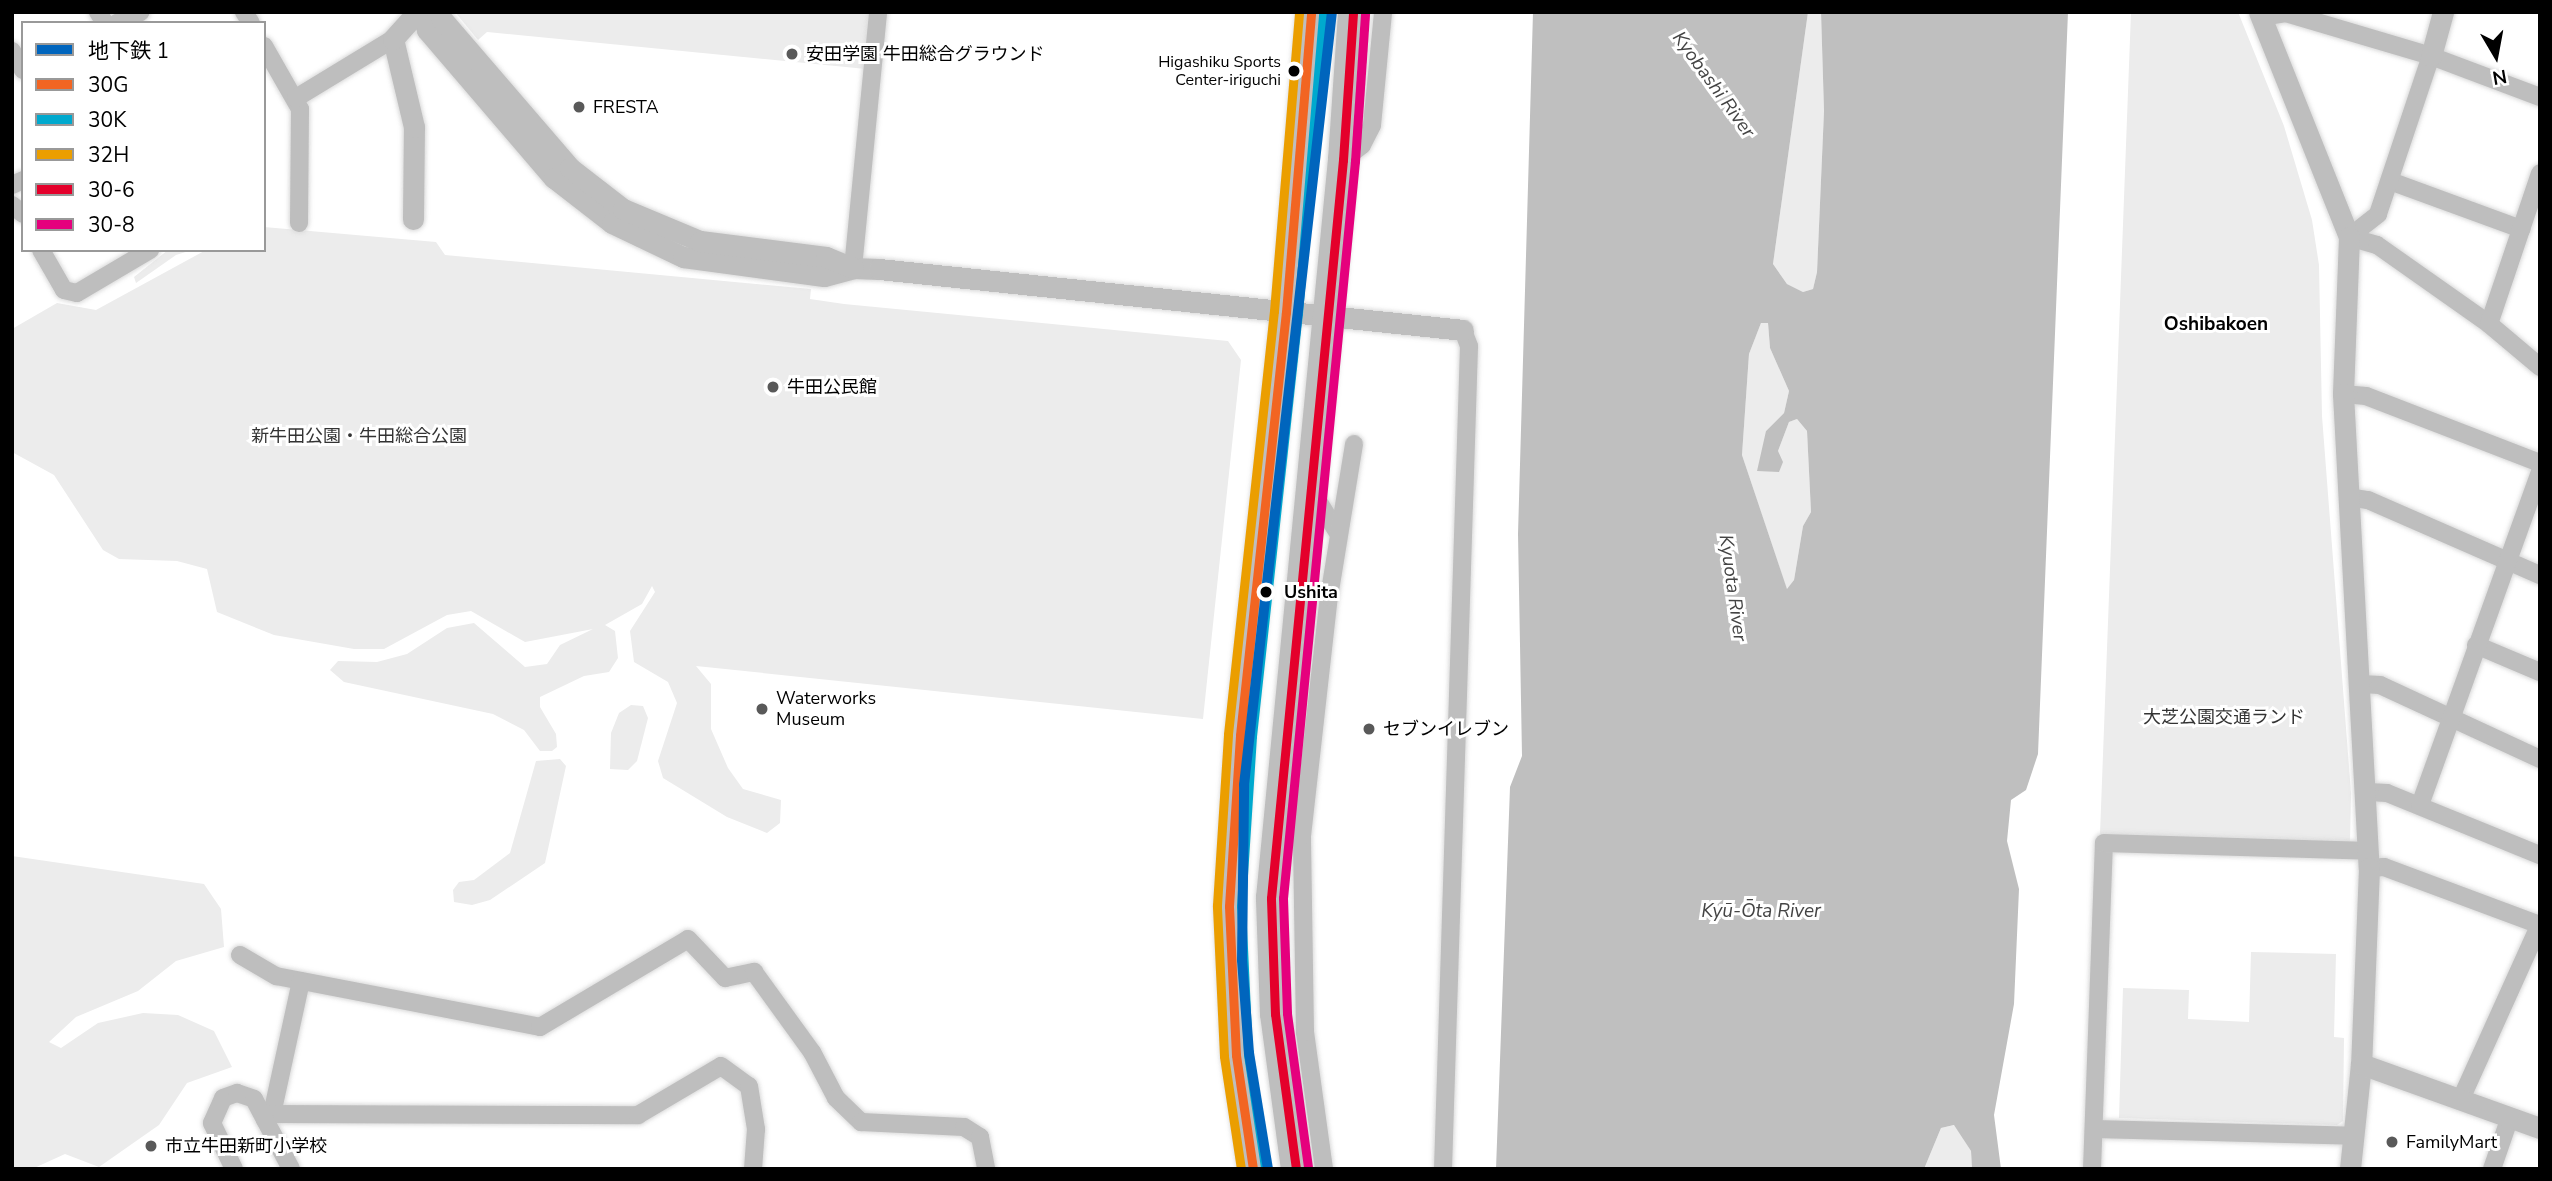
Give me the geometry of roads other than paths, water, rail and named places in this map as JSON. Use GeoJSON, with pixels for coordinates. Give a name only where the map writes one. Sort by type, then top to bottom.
{"type":"FeatureCollection","features":[{"type":"Feature","properties":{"kind":"highway"},"geometry":{"type":"LineString","coordinates":[[1252,1169],[1236,1055],[1229,906],[1240,735],[1286,312],[1311,12]]}},
{"type":"Feature","properties":{"kind":"highway"},"geometry":{"type":"LineString","coordinates":[[1296,1169],[1275,1014],[1271,898],[1282,750],[1313,493],[1343,160],[1353,12]]}},
{"type":"Feature","properties":{"kind":"street"},"geometry":{"type":"LineString","coordinates":[[296,99],[393,38],[420,12],[427,30],[540,163],[567,190],[612,223],[665,250],[713,264],[824,276],[853,268]]}},
{"type":"Feature","properties":{"kind":"street"},"geometry":{"type":"LineString","coordinates":[[428,12],[441,18],[570,169],[623,209],[699,242],[826,257],[853,268],[1463,330],[1469,346],[1443,1169]]}},
{"type":"Feature","properties":{"kind":"street"},"geometry":{"type":"LineString","coordinates":[[853,268],[878,12]]}},
{"type":"Feature","properties":{"kind":"street"},"geometry":{"type":"LineString","coordinates":[[1343,160],[1362,145],[1373,125],[1383,12]]}},
{"type":"Feature","properties":{"kind":"street"},"geometry":{"type":"LineString","coordinates":[[2349,237],[2378,214],[2443,12]]}},
{"type":"Feature","properties":{"kind":"street"},"geometry":{"type":"LineString","coordinates":[[2350,1169],[2361,1064],[2369,860],[2368,792],[2343,394],[2349,237],[2260,14],[2286,13],[2431,56],[2540,97]]}},
{"type":"Feature","properties":{"kind":"street"},"geometry":{"type":"LineString","coordinates":[[393,38],[414,127],[413,219]]}},
{"type":"Feature","properties":{"kind":"street"},"geometry":{"type":"LineString","coordinates":[[266,49],[300,109],[299,223]]}},
{"type":"Feature","properties":{"kind":"street"},"geometry":{"type":"LineString","coordinates":[[12,51],[21,67]]}},
{"type":"Feature","properties":{"kind":"street"},"geometry":{"type":"LineString","coordinates":[[2489,324],[2540,173]]}},
{"type":"Feature","properties":{"kind":"street"},"geometry":{"type":"LineString","coordinates":[[2390,181],[2521,229]]}},
{"type":"Feature","properties":{"kind":"street"},"geometry":{"type":"LineString","coordinates":[[2349,237],[2377,245],[2539,363]]}},
{"type":"Feature","properties":{"kind":"street"},"geometry":{"type":"LineString","coordinates":[[42,252],[64,290],[76,293],[147,252]]}},
{"type":"Feature","properties":{"kind":"street"},"geometry":{"type":"LineString","coordinates":[[2343,394],[2366,396],[2540,463]]}},
{"type":"Feature","properties":{"kind":"street"},"geometry":{"type":"LineString","coordinates":[[1324,1169],[1304,1032],[1300,892],[1309,772],[1338,533],[1354,444]]}},
{"type":"Feature","properties":{"kind":"street"},"geometry":{"type":"LineString","coordinates":[[2420,805],[2449,717],[2540,472]]}},
{"type":"Feature","properties":{"kind":"street"},"geometry":{"type":"LineString","coordinates":[[1313,493],[1338,533]]}},
{"type":"Feature","properties":{"kind":"street"},"geometry":{"type":"LineString","coordinates":[[2348,497],[2368,500],[2540,575]]}},
{"type":"Feature","properties":{"kind":"street"},"geometry":{"type":"LineString","coordinates":[[2476,645],[2540,673]]}},
{"type":"Feature","properties":{"kind":"street"},"geometry":{"type":"LineString","coordinates":[[2361,684],[2380,685],[2540,760]]}},
{"type":"Feature","properties":{"kind":"street"},"geometry":{"type":"LineString","coordinates":[[1282,750],[1309,772]]}},
{"type":"Feature","properties":{"kind":"street"},"geometry":{"type":"LineString","coordinates":[[2368,792],[2388,793],[2540,855]]}},
{"type":"Feature","properties":{"kind":"street"},"geometry":{"type":"LineString","coordinates":[[2092,1169],[2104,843],[2369,860],[2540,925],[2461,1099]]}},
{"type":"Feature","properties":{"kind":"street"},"geometry":{"type":"LineString","coordinates":[[240,955],[276,976],[540,1027],[688,940],[726,978],[754,972],[813,1052],[836,1098],[861,1122],[964,1127],[980,1137],[986,1169]]}},
{"type":"Feature","properties":{"kind":"street"},"geometry":{"type":"LineString","coordinates":[[268,1117],[301,981]]}},
{"type":"Feature","properties":{"kind":"street"},"geometry":{"type":"LineString","coordinates":[[1275,1014],[1304,1032]]}},
{"type":"Feature","properties":{"kind":"street"},"geometry":{"type":"LineString","coordinates":[[2361,1064],[2540,1128]]}},
{"type":"Feature","properties":{"kind":"street"},"geometry":{"type":"LineString","coordinates":[[268,1117],[638,1115],[721,1066],[750,1086],[756,1129],[752,1169]]}},
{"type":"Feature","properties":{"kind":"street"},"geometry":{"type":"LineString","coordinates":[[234,1169],[212,1123],[218,1105],[237,1093],[254,1099],[268,1117],[292,1169]]}},
{"type":"Feature","properties":{"kind":"street"},"geometry":{"type":"LineString","coordinates":[[2492,1169],[2510,1117]]}},
{"type":"Feature","properties":{"kind":"street"},"geometry":{"type":"LineString","coordinates":[[2094,1129],[2354,1136]]}},
{"type":"Feature","properties":{"kind":"water","name":"Kyū-Ōta River"},"geometry":{"type":"Polygon","coordinates":[[[1533,12],[1808,12],[1773,264],[1787,284],[1803,292],[1813,289],[1817,272],[1824,111],[1821,12],[2068,12],[2038,754],[2026,790],[2011,800],[2007,841],[2019,889],[2014,1004],[1994,1115],[2001,1169],[1972,1169],[1971,1151],[1954,1125],[1941,1128],[1924,1169],[1496,1169],[1510,787],[1522,756],[1518,534],[1533,12]],[[1761,323],[1749,354],[1742,455],[1787,589],[1794,580],[1803,526],[1811,512],[1807,431],[1797,419],[1789,422],[1778,451],[1783,462],[1779,472],[1757,471],[1766,431],[1784,413],[1789,391],[1770,348],[1768,323],[1761,323]]]}},
{"type":"Feature","properties":{"kind":"metro line","name":"1"},"geometry":{"type":"LineString","coordinates":[[1268,1169],[1249,1053],[1242,960],[1244,785],[1332,12]]}},
{"type":"Feature","properties":{"kind":"place","name":"安田学園 牛田総合グラウンド"},"geometry":{"type":"Point","coordinates":[792,54]}},
{"type":"Feature","properties":{"kind":"place","name":"Higashiku Sports Center-iriguchi"},"geometry":{"type":"Point","coordinates":[1294,71]}},
{"type":"Feature","properties":{"kind":"place","name":"FRESTA"},"geometry":{"type":"Point","coordinates":[579,107]}},
{"type":"Feature","properties":{"kind":"place","name":"牛田公民館"},"geometry":{"type":"Point","coordinates":[773,387]}},
{"type":"Feature","properties":{"kind":"place","name":"Ushita"},"geometry":{"type":"Point","coordinates":[1266,592]}},
{"type":"Feature","properties":{"kind":"place","name":"Waterworks Museum"},"geometry":{"type":"Point","coordinates":[762,709]}},
{"type":"Feature","properties":{"kind":"place","name":"セブンイレブン"},"geometry":{"type":"Point","coordinates":[1369,729]}},
{"type":"Feature","properties":{"kind":"place","name":"FamilyMart"},"geometry":{"type":"Point","coordinates":[2392,1142]}},
{"type":"Feature","properties":{"kind":"place","name":"市立牛田新町小学校"},"geometry":{"type":"Point","coordinates":[151,1146]}},
{"type":"Feature","properties":{"kind":"district","name":"Oshibakoen"},"geometry":{"type":"Point","coordinates":[2216,325]}},
{"type":"Feature","properties":{"kind":"water label","name":"Kyobashi River"},"geometry":{"type":"Point","coordinates":[1713,85]}},
{"type":"Feature","properties":{"kind":"water label","name":"Kyuota River"},"geometry":{"type":"Point","coordinates":[1732,588]}},
{"type":"Feature","properties":{"kind":"park label","name":"新牛田公園・牛田総合公園"},"geometry":{"type":"Point","coordinates":[359,436]}},
{"type":"Feature","properties":{"kind":"park label","name":"大芝公園交通ランド"},"geometry":{"type":"Point","coordinates":[2224,717]}}]}
